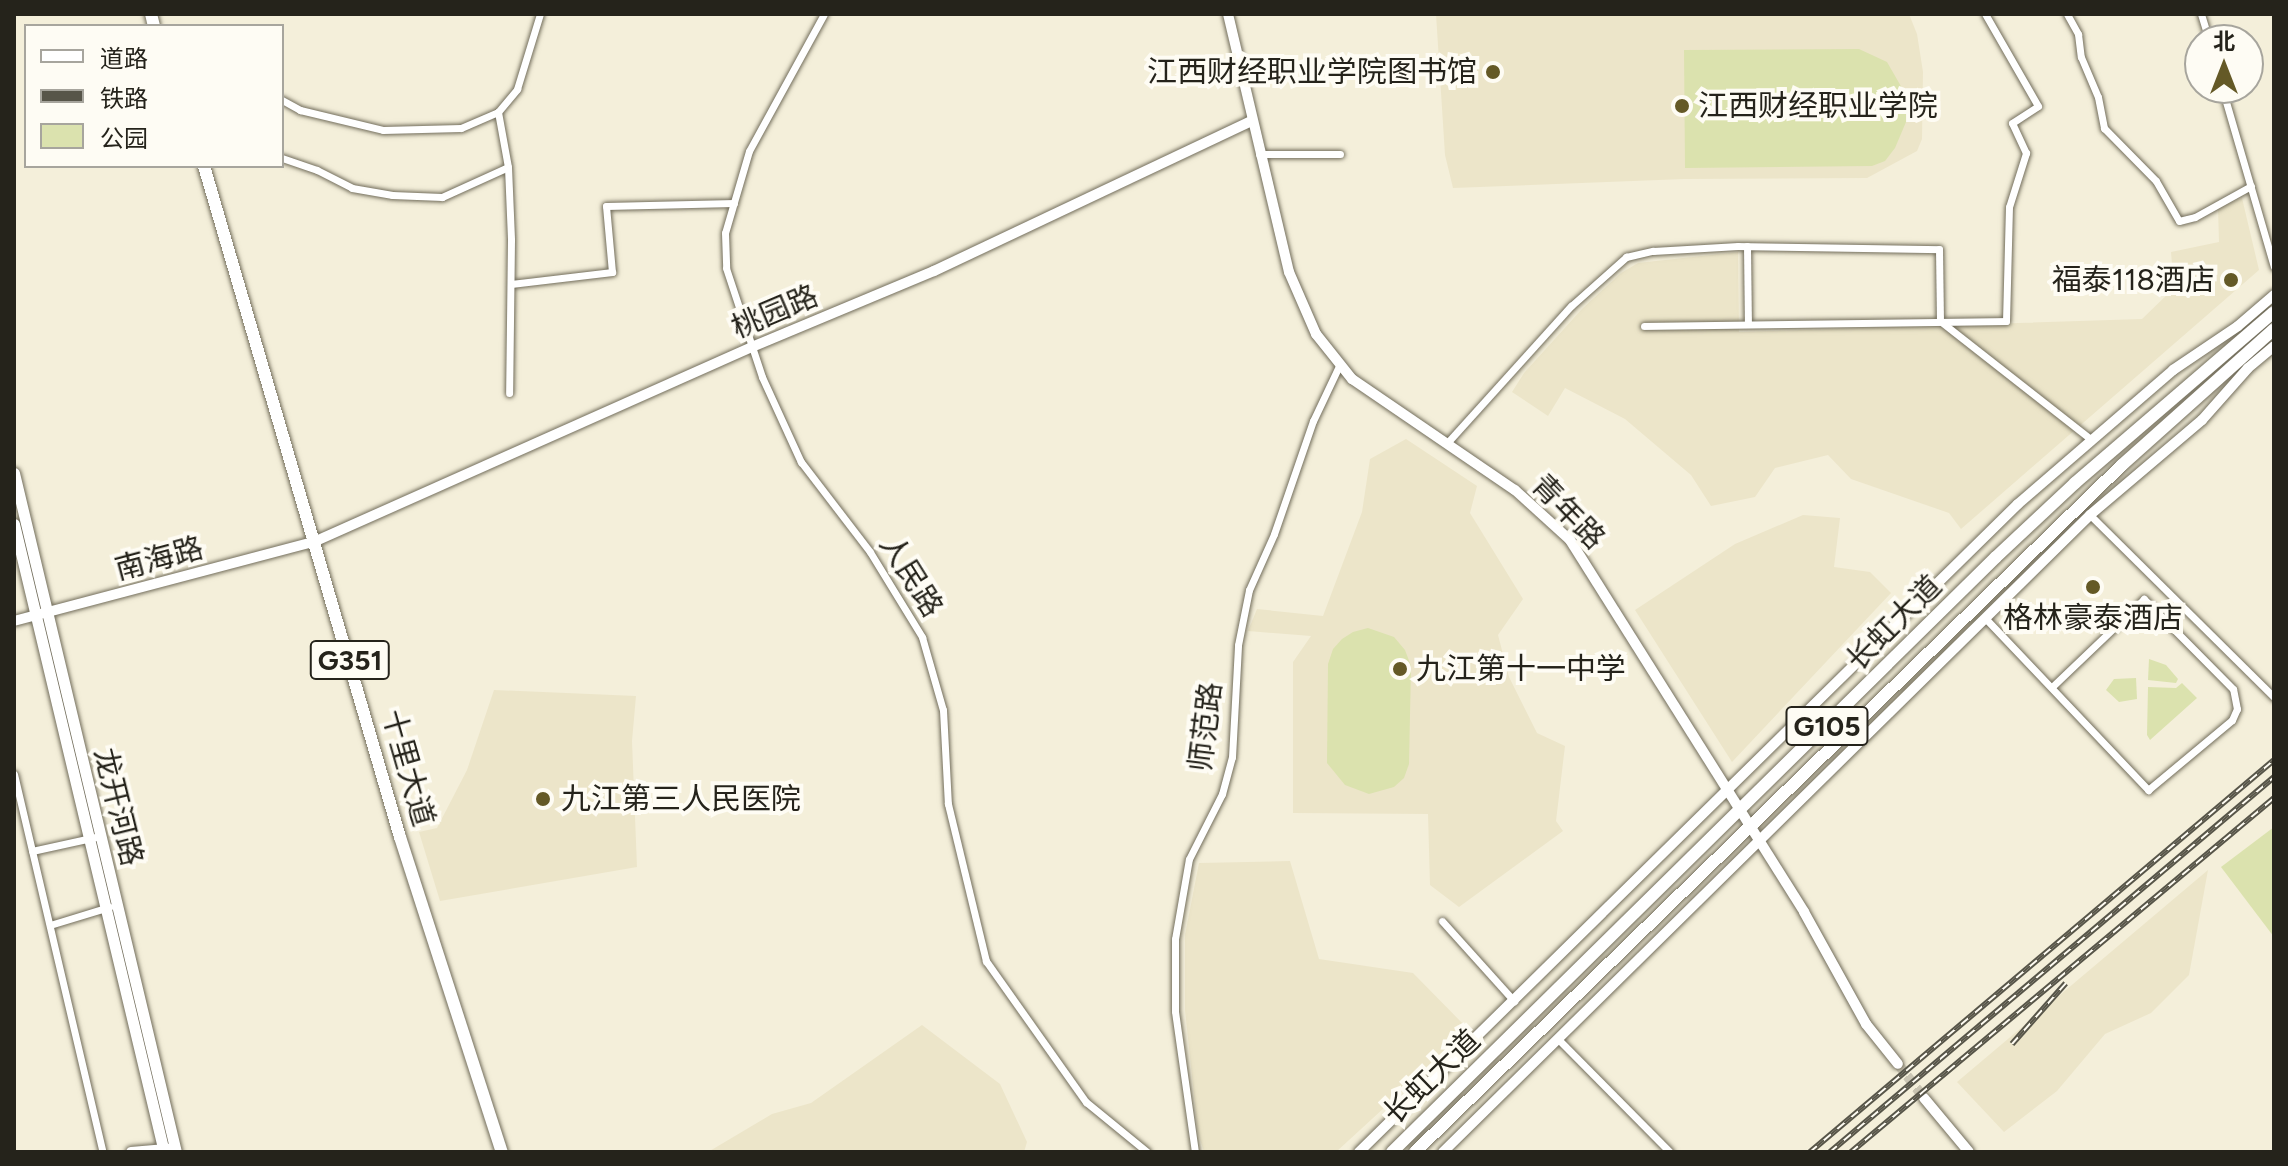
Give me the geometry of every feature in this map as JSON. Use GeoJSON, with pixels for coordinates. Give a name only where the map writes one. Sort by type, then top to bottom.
{"type":"FeatureCollection","features":[{"type":"Feature","properties":{"kind":"highway","name":"十里大道"},"geometry":{"type":"LineString","coordinates":[[205,168],[400,837],[502,1152]]}},
{"type":"Feature","properties":{"kind":"highway","name":"长虹大道"},"geometry":{"type":"LineString","coordinates":[[1392,1152],[2007,546],[2075,483],[2274,312]]}},
{"type":"Feature","properties":{"kind":"highway","name":"长虹大道"},"geometry":{"type":"LineString","coordinates":[[1415,1152],[1748,824],[2122,465],[2274,329]]}},
{"type":"Feature","properties":{"kind":"main road","name":"龙开河路"},"geometry":{"type":"LineString","coordinates":[[14,473],[42,615],[94,838],[104,908],[169,1150]]}},
{"type":"Feature","properties":{"kind":"main road","name":"龙开河路"},"geometry":{"type":"LineString","coordinates":[[14,524],[42,615]]}},
{"type":"Feature","properties":{"kind":"main road","name":"龙开河路"},"geometry":{"type":"LineString","coordinates":[[94,838],[117,904],[169,1150]]}},
{"type":"Feature","properties":{"kind":"street"},"geometry":{"type":"LineString","coordinates":[[284,101],[300,110],[383,130],[461,128],[498,112],[517,89],[540,14]]}},
{"type":"Feature","properties":{"kind":"street","name":"人民路"},"geometry":{"type":"LineString","coordinates":[[824,14],[749,151],[725,233],[726,268],[752,347],[801,462],[870,552],[922,637],[943,710],[948,804],[986,961],[1086,1102],[1147,1152]]}},
{"type":"Feature","properties":{"kind":"street","name":"青年路"},"geometry":{"type":"LineString","coordinates":[[1228,14],[1289,272],[1316,334],[1352,379],[1515,490],[1570,540],[1804,912],[1866,1024],[1898,1064]]}},
{"type":"Feature","properties":{"kind":"street"},"geometry":{"type":"LineString","coordinates":[[1644,326],[2006,321],[2009,207],[2026,153],[2012,123],[2038,106],[1985,14]]}},
{"type":"Feature","properties":{"kind":"street"},"geometry":{"type":"LineString","coordinates":[[2067,14],[2078,34],[2081,57],[2098,97],[2104,128],[2156,181],[2179,221],[2195,217],[2251,186]]}},
{"type":"Feature","properties":{"kind":"street"},"geometry":{"type":"LineString","coordinates":[[2227,104],[2274,267]]}},
{"type":"Feature","properties":{"kind":"street"},"geometry":{"type":"LineString","coordinates":[[498,112],[508,167],[511,284],[509,393]]}},
{"type":"Feature","properties":{"kind":"street","name":"桃园路"},"geometry":{"type":"LineString","coordinates":[[316,541],[752,347],[948,265],[1251,121]]}},
{"type":"Feature","properties":{"kind":"street"},"geometry":{"type":"LineString","coordinates":[[1259,154],[1340,154]]}},
{"type":"Feature","properties":{"kind":"street"},"geometry":{"type":"LineString","coordinates":[[284,159],[317,170],[352,188],[392,195],[442,197],[508,167]]}},
{"type":"Feature","properties":{"kind":"street"},"geometry":{"type":"LineString","coordinates":[[511,284],[612,272],[606,206],[734,203]]}},
{"type":"Feature","properties":{"kind":"street"},"geometry":{"type":"LineString","coordinates":[[1447,443],[1571,306],[1626,257],[1653,251],[1747,246],[1939,249],[1940,321]]}},
{"type":"Feature","properties":{"kind":"street"},"geometry":{"type":"LineString","coordinates":[[1747,246],[1748,324]]}},
{"type":"Feature","properties":{"kind":"street"},"geometry":{"type":"LineString","coordinates":[[1359,1152],[2018,504],[2173,370],[2238,326],[2274,295]]}},
{"type":"Feature","properties":{"kind":"street"},"geometry":{"type":"LineString","coordinates":[[1940,321],[2092,440]]}},
{"type":"Feature","properties":{"kind":"street"},"geometry":{"type":"LineString","coordinates":[[1443,1152],[2090,515],[2202,420],[2248,368],[2274,346]]}},
{"type":"Feature","properties":{"kind":"street","name":"师范路"},"geometry":{"type":"LineString","coordinates":[[1195,1152],[1175,1011],[1175,939],[1189,859],[1222,794],[1232,757],[1238,645],[1249,590],[1274,534],[1313,421],[1340,364]]}},
{"type":"Feature","properties":{"kind":"street"},"geometry":{"type":"LineString","coordinates":[[2090,515],[2274,697]]}},
{"type":"Feature","properties":{"kind":"street","name":"南海路"},"geometry":{"type":"LineString","coordinates":[[14,621],[316,541]]}},
{"type":"Feature","properties":{"kind":"street"},"geometry":{"type":"LineString","coordinates":[[1986,619],[2053,686],[2148,790],[2232,720],[2237,709],[2233,689],[2144,599],[2053,686]]}},
{"type":"Feature","properties":{"kind":"street"},"geometry":{"type":"LineString","coordinates":[[14,774],[103,1152]]}},
{"type":"Feature","properties":{"kind":"street"},"geometry":{"type":"LineString","coordinates":[[32,851],[94,838]]}},
{"type":"Feature","properties":{"kind":"street"},"geometry":{"type":"LineString","coordinates":[[50,925],[117,904]]}},
{"type":"Feature","properties":{"kind":"street"},"geometry":{"type":"LineString","coordinates":[[1442,921],[1514,1001]]}},
{"type":"Feature","properties":{"kind":"street"},"geometry":{"type":"LineString","coordinates":[[1558,1039],[1670,1152]]}},
{"type":"Feature","properties":{"kind":"street"},"geometry":{"type":"LineString","coordinates":[[1924,1098],[1969,1152]]}},
{"type":"Feature","properties":{"kind":"street"},"geometry":{"type":"LineString","coordinates":[[131,1152],[169,1150]]}},
{"type":"Feature","properties":{"kind":"shaded area","name":"江西财经职业学院"},"geometry":{"type":"Polygon","coordinates":[[[1436,14],[1909,14],[1917,34],[1923,72],[1922,139],[1917,151],[1867,178],[1684,179],[1453,188],[1445,155],[1436,14]]]}},
{"type":"Feature","properties":{"kind":"shaded area"},"geometry":{"type":"Polygon","coordinates":[[[2242,198],[2259,270],[1961,529],[1949,513],[1851,479],[1828,455],[1775,468],[1755,497],[1711,506],[1691,475],[1625,419],[1565,388],[1548,416],[1512,392],[1524,373],[1582,309],[1621,273],[1638,263],[1738,252],[1739,332],[2142,319],[2174,288],[2171,252],[2219,242],[2218,208],[2242,198]]]}},
{"type":"Feature","properties":{"kind":"shaded area","name":"九江第十一中学"},"geometry":{"type":"Polygon","coordinates":[[[1406,439],[1477,486],[1470,513],[1523,599],[1498,635],[1509,677],[1537,733],[1565,746],[1556,821],[1563,831],[1459,907],[1430,885],[1428,814],[1293,813],[1293,662],[1311,636],[1248,631],[1257,609],[1323,616],[1362,512],[1370,459],[1406,439]]]}},
{"type":"Feature","properties":{"kind":"shaded area"},"geometry":{"type":"Polygon","coordinates":[[[1803,515],[1840,518],[1834,567],[1870,572],[1891,593],[1732,762],[1635,610],[1735,544],[1803,515]]]}},
{"type":"Feature","properties":{"kind":"shaded area","name":"九江第三人民医院"},"geometry":{"type":"Polygon","coordinates":[[[494,690],[636,696],[632,741],[637,867],[440,901],[419,832],[437,828],[467,770],[494,690]]]}},
{"type":"Feature","properties":{"kind":"shaded area"},"geometry":{"type":"Polygon","coordinates":[[[1290,861],[1319,959],[1413,973],[1469,1030],[1336,1152],[1204,1152],[1198,1133],[1185,1010],[1185,935],[1199,863],[1290,861]]]}},
{"type":"Feature","properties":{"kind":"shaded area"},"geometry":{"type":"Polygon","coordinates":[[[2208,870],[2189,975],[2151,1013],[2105,1034],[2057,1091],[2004,1132],[1957,1082],[2208,870]]]}},
{"type":"Feature","properties":{"kind":"shaded area"},"geometry":{"type":"Polygon","coordinates":[[[922,1025],[1000,1084],[1027,1142],[1024,1152],[708,1152],[772,1114],[811,1103],[922,1025]]]}},
{"type":"Feature","properties":{"kind":"green space"},"geometry":{"type":"Polygon","coordinates":[[[1859,49],[1887,62],[1906,95],[1906,122],[1895,148],[1885,161],[1872,166],[1685,168],[1684,50],[1859,49]]]}},
{"type":"Feature","properties":{"kind":"green space"},"geometry":{"type":"Polygon","coordinates":[[[1368,628],[1394,637],[1405,650],[1411,666],[1409,764],[1404,778],[1394,787],[1369,794],[1345,785],[1327,763],[1328,664],[1333,649],[1342,639],[1368,628]]]}},
{"type":"Feature","properties":{"kind":"green space"},"geometry":{"type":"Polygon","coordinates":[[[2149,659],[2166,665],[2178,679],[2176,683],[2148,680],[2149,659]]]}},
{"type":"Feature","properties":{"kind":"green space"},"geometry":{"type":"Polygon","coordinates":[[[2136,678],[2137,699],[2119,702],[2106,690],[2114,679],[2136,678]]]}},
{"type":"Feature","properties":{"kind":"green space"},"geometry":{"type":"Polygon","coordinates":[[[2182,683],[2197,698],[2150,740],[2147,735],[2148,687],[2176,688],[2182,683]]]}},
{"type":"Feature","properties":{"kind":"green space"},"geometry":{"type":"Polygon","coordinates":[[[2274,827],[2274,937],[2221,867],[2274,827]]]}},
{"type":"Feature","properties":{"kind":"tunnel"},"geometry":{"type":"LineString","coordinates":[[1898,1064],[1924,1098]]}},
{"type":"Feature","properties":{"kind":"railway"},"geometry":{"type":"LineString","coordinates":[[1810,1152],[2274,760]]}},
{"type":"Feature","properties":{"kind":"railway"},"geometry":{"type":"LineString","coordinates":[[1830,1152],[2274,777]]}},
{"type":"Feature","properties":{"kind":"railway"},"geometry":{"type":"LineString","coordinates":[[1851,1152],[2274,798]]}},
{"type":"Feature","properties":{"kind":"railway"},"geometry":{"type":"LineString","coordinates":[[2012,1044],[2066,983]]}},
{"type":"Feature","properties":{"kind":"place","name":"江西财经职业学院图书馆"},"geometry":{"type":"Point","coordinates":[1493,72]}},
{"type":"Feature","properties":{"kind":"place","name":"江西财经职业学院"},"geometry":{"type":"Point","coordinates":[1682,106]}},
{"type":"Feature","properties":{"kind":"place","name":"福泰118酒店"},"geometry":{"type":"Point","coordinates":[2231,280]}},
{"type":"Feature","properties":{"kind":"place","name":"格林豪泰酒店"},"geometry":{"type":"Point","coordinates":[2093,587]}},
{"type":"Feature","properties":{"kind":"place","name":"九江第十一中学"},"geometry":{"type":"Point","coordinates":[1400,669]}},
{"type":"Feature","properties":{"kind":"place","name":"九江第三人民医院"},"geometry":{"type":"Point","coordinates":[543,799]}}]}
